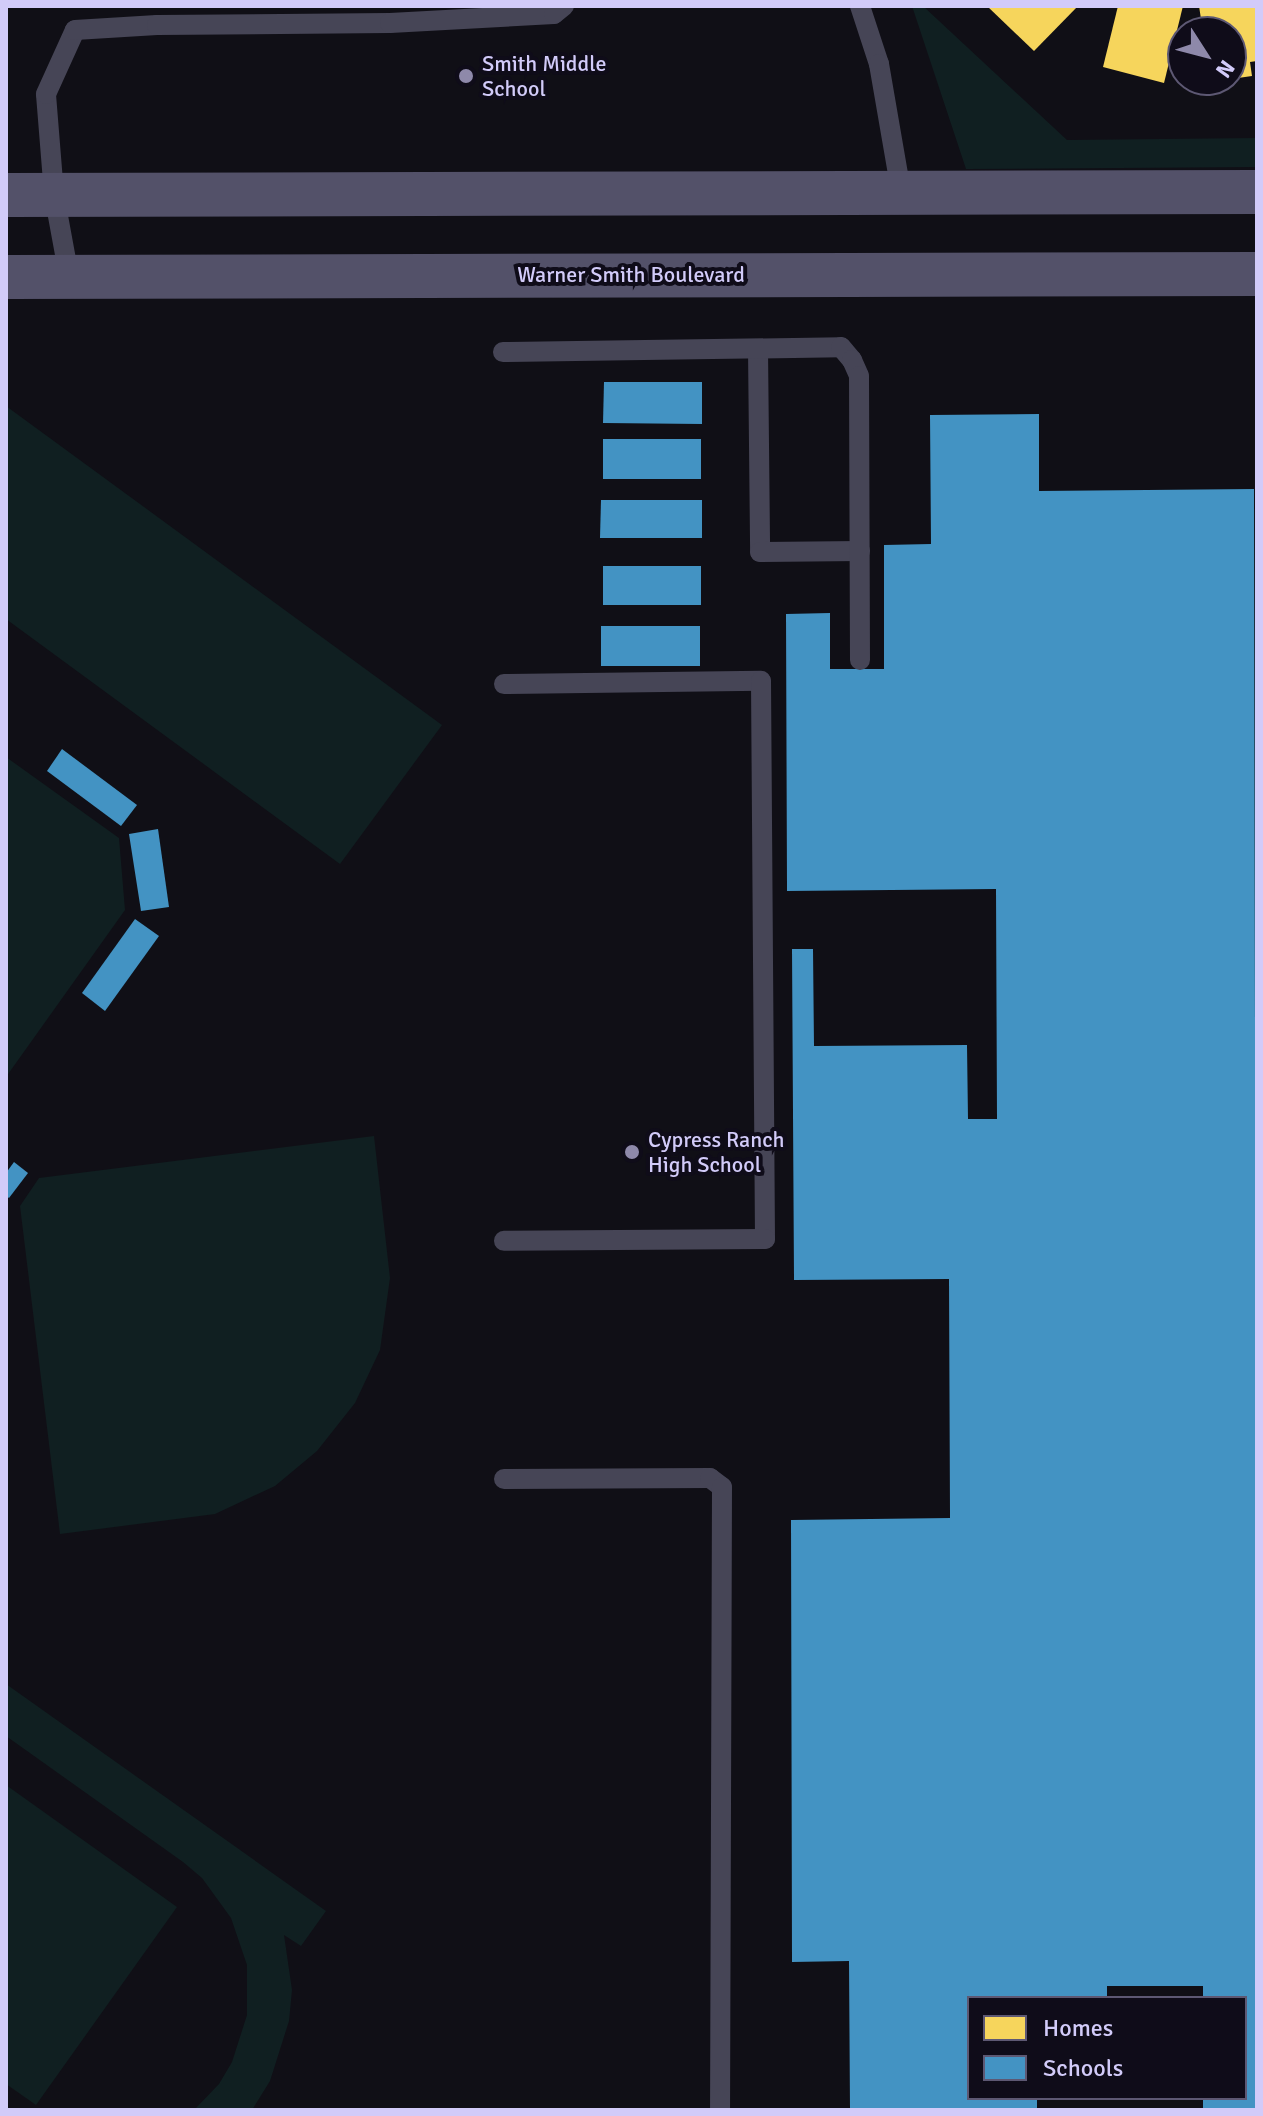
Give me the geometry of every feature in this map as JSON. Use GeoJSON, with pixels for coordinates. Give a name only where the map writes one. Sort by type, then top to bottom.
{"type":"FeatureCollection","features":[{"type":"Feature","properties":{"kind":"street"},"geometry":{"type":"LineString","coordinates":[[6,195],[1257,192]]}},
{"type":"Feature","properties":{"kind":"street","name":"Warner Smith Boulevard"},"geometry":{"type":"LineString","coordinates":[[6,277],[1257,274]]}},
{"type":"Feature","properties":{"kind":"lane"},"geometry":{"type":"LineString","coordinates":[[69,276],[54,194],[46,94],[75,30],[157,25],[390,23],[554,14],[564,6]]}},
{"type":"Feature","properties":{"kind":"lane"},"geometry":{"type":"LineString","coordinates":[[860,6],[879,64],[901,192]]}},
{"type":"Feature","properties":{"kind":"lane"},"geometry":{"type":"LineString","coordinates":[[503,352],[841,347],[852,360],[859,376],[860,660]]}},
{"type":"Feature","properties":{"kind":"lane"},"geometry":{"type":"LineString","coordinates":[[758,349],[760,552],[860,551]]}},
{"type":"Feature","properties":{"kind":"lane"},"geometry":{"type":"LineString","coordinates":[[504,684],[761,681],[765,1239],[504,1241]]}},
{"type":"Feature","properties":{"kind":"lane"},"geometry":{"type":"LineString","coordinates":[[504,1479],[710,1478],[722,1487],[720,2110]]}},
{"type":"Feature","properties":{"kind":"shaded area"},"geometry":{"type":"Polygon","coordinates":[[[912,6],[923,6],[1067,140],[1257,138],[1257,167],[966,169],[912,6]]]}},
{"type":"Feature","properties":{"kind":"shaded area"},"geometry":{"type":"Polygon","coordinates":[[[6,406],[442,725],[340,864],[6,619],[6,406]]]}},
{"type":"Feature","properties":{"kind":"shaded area"},"geometry":{"type":"Polygon","coordinates":[[[6,757],[119,838],[125,910],[6,1077],[6,757]]]}},
{"type":"Feature","properties":{"kind":"shaded area"},"geometry":{"type":"Polygon","coordinates":[[[374,1136],[390,1278],[380,1350],[355,1403],[317,1451],[275,1486],[215,1514],[60,1534],[20,1206],[39,1178],[374,1136]]]}},
{"type":"Feature","properties":{"kind":"shaded area"},"geometry":{"type":"Polygon","coordinates":[[[6,1684],[326,1911],[301,1946],[284,1935],[292,1990],[289,2021],[270,2081],[252,2110],[194,2110],[219,2084],[232,2062],[247,2015],[247,1965],[231,1918],[202,1878],[183,1862],[6,1736],[6,1684]]]}},
{"type":"Feature","properties":{"kind":"shaded area"},"geometry":{"type":"Polygon","coordinates":[[[6,1785],[177,1907],[36,2105],[6,2084],[6,1785]]]}},
{"type":"Feature","properties":{"kind":"building: Homes"},"geometry":{"type":"Polygon","coordinates":[[[987,6],[1078,6],[1034,51],[987,6]]]}},
{"type":"Feature","properties":{"kind":"building: Homes"},"geometry":{"type":"Polygon","coordinates":[[[1118,6],[1183,6],[1181,16],[1167,16],[1167,71],[1164,83],[1103,67],[1118,6]]]}},
{"type":"Feature","properties":{"kind":"building: Homes"},"geometry":{"type":"Polygon","coordinates":[[[1199,6],[1257,6],[1257,61],[1250,62],[1252,76],[1247,77],[1247,16],[1201,16],[1199,6]]]}},
{"type":"Feature","properties":{"kind":"building: Schools"},"geometry":{"type":"Polygon","coordinates":[[[604,382],[702,382],[702,424],[603,423],[604,382]]]}},
{"type":"Feature","properties":{"kind":"building: Schools"},"geometry":{"type":"Polygon","coordinates":[[[1039,414],[1039,491],[1254,489],[1257,2110],[1203,2110],[1203,2100],[1247,2100],[1247,1996],[1203,1996],[1203,1986],[1107,1986],[1107,1996],[967,1996],[967,2100],[1037,2100],[1037,2110],[850,2110],[849,1961],[792,1962],[791,1520],[950,1518],[949,1279],[794,1280],[792,949],[813,949],[814,1046],[967,1045],[968,1119],[997,1119],[996,889],[787,891],[786,614],[830,613],[830,669],[884,669],[884,545],[931,544],[930,415],[1039,414]]]}},
{"type":"Feature","properties":{"kind":"building: Schools"},"geometry":{"type":"Polygon","coordinates":[[[603,439],[701,439],[701,479],[603,479],[603,439]]]}},
{"type":"Feature","properties":{"kind":"building: Schools"},"geometry":{"type":"Polygon","coordinates":[[[601,500],[702,500],[702,538],[600,538],[601,500]]]}},
{"type":"Feature","properties":{"kind":"building: Schools"},"geometry":{"type":"Polygon","coordinates":[[[603,566],[701,566],[701,605],[603,605],[603,566]]]}},
{"type":"Feature","properties":{"kind":"building: Schools"},"geometry":{"type":"Polygon","coordinates":[[[601,626],[700,626],[700,666],[601,666],[601,626]]]}},
{"type":"Feature","properties":{"kind":"building: Schools"},"geometry":{"type":"Polygon","coordinates":[[[62,749],[137,805],[121,826],[47,771],[62,749]]]}},
{"type":"Feature","properties":{"kind":"building: Schools"},"geometry":{"type":"Polygon","coordinates":[[[158,829],[169,907],[141,911],[129,834],[158,829]]]}},
{"type":"Feature","properties":{"kind":"building: Schools"},"geometry":{"type":"Polygon","coordinates":[[[135,919],[159,936],[105,1011],[82,993],[135,919]]]}},
{"type":"Feature","properties":{"kind":"building: Schools"},"geometry":{"type":"Polygon","coordinates":[[[14,1162],[28,1173],[9,1198],[6,1196],[6,1173],[14,1162]]]}},
{"type":"Feature","properties":{"kind":"place","name":"Smith Middle School"},"geometry":{"type":"Point","coordinates":[466,76]}},
{"type":"Feature","properties":{"kind":"place","name":"Cypress Ranch High School"},"geometry":{"type":"Point","coordinates":[632,1152]}}]}
